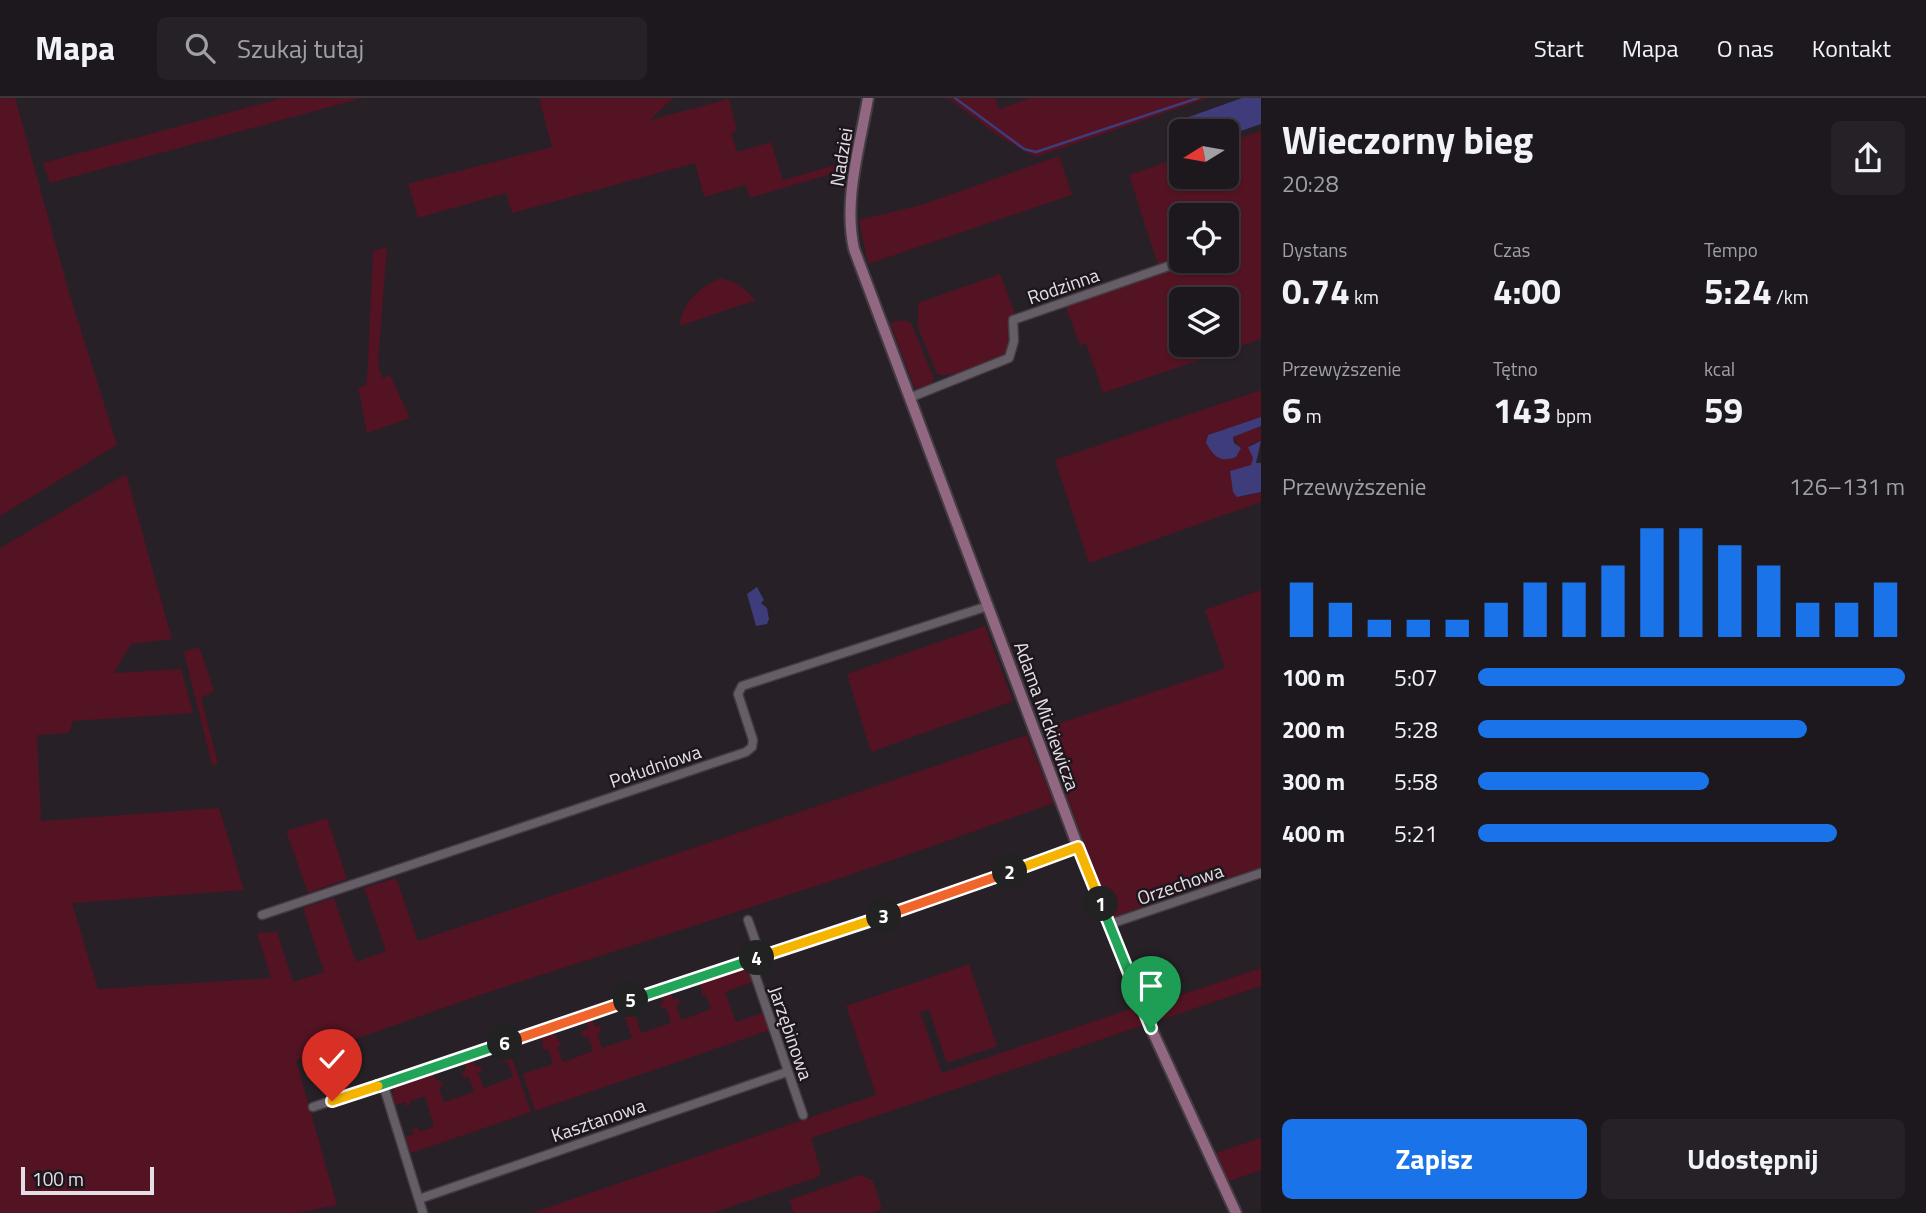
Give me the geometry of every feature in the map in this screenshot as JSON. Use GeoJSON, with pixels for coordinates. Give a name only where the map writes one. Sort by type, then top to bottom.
{"type":"FeatureCollection","features":[{"type":"Feature","properties":{"kind":"street","name":"Nadziei"},"geometry":{"type":"LineString","coordinates":[[850,222],[868,98]]}},
{"type":"Feature","properties":{"kind":"street","name":"Adama Mickiewicza"},"geometry":{"type":"LineString","coordinates":[[850,222],[861,269],[1078,847],[1151,1028],[1236,1213]]}},
{"type":"Feature","properties":{"kind":"street","name":"Rodzinna"},"geometry":{"type":"LineString","coordinates":[[909,398],[1009,358],[1014,341],[1013,320],[1169,266]]}},
{"type":"Feature","properties":{"kind":"street","name":"Południowa"},"geometry":{"type":"LineString","coordinates":[[262,915],[746,752],[753,740],[738,694],[742,686],[988,606]]}},
{"type":"Feature","properties":{"kind":"street"},"geometry":{"type":"LineString","coordinates":[[313,1107],[924,904],[1078,847]]}},
{"type":"Feature","properties":{"kind":"street","name":"Orzechowa"},"geometry":{"type":"LineString","coordinates":[[1110,924],[1261,873]]}},
{"type":"Feature","properties":{"kind":"street"},"geometry":{"type":"LineString","coordinates":[[748,919],[761,957]]}},
{"type":"Feature","properties":{"kind":"street","name":"Jarzębinowa"},"geometry":{"type":"LineString","coordinates":[[750,960],[803,1115]]}},
{"type":"Feature","properties":{"kind":"street","name":"Kasztanowa"},"geometry":{"type":"LineString","coordinates":[[419,1199],[787,1072]]}},
{"type":"Feature","properties":{"kind":"street"},"geometry":{"type":"LineString","coordinates":[[383,1084],[423,1213]]}},
{"type":"Feature","properties":{"kind":"shaded area"},"geometry":{"type":"Polygon","coordinates":[[[0,98],[15,98],[69,292],[117,445],[0,516],[0,98]]]}},
{"type":"Feature","properties":{"kind":"shaded area"},"geometry":{"type":"Polygon","coordinates":[[[283,98],[362,98],[50,183],[43,163],[283,98]]]}},
{"type":"Feature","properties":{"kind":"shaded area"},"geometry":{"type":"Polygon","coordinates":[[[539,98],[673,98],[650,120],[732,98],[729,99],[737,131],[731,132],[737,152],[771,142],[783,180],[849,161],[847,169],[750,198],[746,185],[704,197],[695,163],[512,213],[506,193],[418,218],[408,184],[552,147],[539,98]]]}},
{"type":"Feature","properties":{"kind":"shaded area"},"geometry":{"type":"Polygon","coordinates":[[[948,98],[995,98],[999,109],[1030,98],[1208,98],[1036,157],[1000,137],[948,98]]]}},
{"type":"Feature","properties":{"kind":"shaded area"},"geometry":{"type":"Polygon","coordinates":[[[1242,98],[1261,98],[1261,124],[1241,131],[1239,119],[1183,119],[1242,98]]]}},
{"type":"Feature","properties":{"kind":"shaded area"},"geometry":{"type":"Polygon","coordinates":[[[1261,131],[1261,339],[1239,347],[1239,287],[1169,287],[1169,357],[1208,357],[1103,393],[1086,343],[1080,345],[1065,305],[1169,269],[1169,273],[1239,273],[1239,203],[1169,203],[1169,261],[1158,265],[1129,175],[1169,161],[1169,189],[1239,189],[1239,138],[1261,131]]]}},
{"type":"Feature","properties":{"kind":"shaded area"},"geometry":{"type":"Polygon","coordinates":[[[1059,156],[1072,195],[868,264],[859,220],[921,205],[1059,156]]]}},
{"type":"Feature","properties":{"kind":"shaded area"},"geometry":{"type":"Polygon","coordinates":[[[387,247],[378,362],[382,378],[390,375],[410,418],[367,433],[358,388],[366,385],[373,251],[387,247]]]}},
{"type":"Feature","properties":{"kind":"shaded area"},"geometry":{"type":"Polygon","coordinates":[[[1000,274],[1015,314],[1007,318],[1010,339],[1008,350],[996,360],[975,369],[937,374],[918,328],[918,303],[1000,274]]]}},
{"type":"Feature","properties":{"kind":"shaded area"},"geometry":{"type":"Polygon","coordinates":[[[720,278],[738,284],[756,300],[680,326],[684,310],[692,297],[720,278]]]}},
{"type":"Feature","properties":{"kind":"shaded area"},"geometry":{"type":"Polygon","coordinates":[[[902,320],[911,323],[934,379],[928,387],[916,391],[890,323],[902,320]]]}},
{"type":"Feature","properties":{"kind":"shaded area"},"geometry":{"type":"Polygon","coordinates":[[[1261,390],[1261,417],[1208,435],[1238,445],[1233,437],[1261,426],[1261,441],[1249,445],[1253,461],[1241,497],[1261,492],[1261,502],[1089,563],[1055,460],[1261,390]]]}},
{"type":"Feature","properties":{"kind":"shaded area"},"geometry":{"type":"Polygon","coordinates":[[[1261,417],[1261,426],[1233,437],[1234,443],[1241,448],[1236,457],[1221,459],[1206,443],[1208,435],[1261,417]]]}},
{"type":"Feature","properties":{"kind":"shaded area"},"geometry":{"type":"Polygon","coordinates":[[[1261,441],[1256,463],[1261,463],[1261,492],[1237,497],[1233,492],[1230,471],[1251,465],[1253,458],[1248,447],[1261,441]]]}},
{"type":"Feature","properties":{"kind":"shaded area"},"geometry":{"type":"Polygon","coordinates":[[[126,474],[172,639],[131,644],[114,673],[181,669],[193,713],[73,721],[69,733],[37,735],[41,821],[219,808],[244,890],[72,903],[98,989],[271,978],[257,933],[277,932],[293,982],[324,972],[303,908],[334,898],[356,962],[386,951],[364,888],[396,878],[418,941],[1027,735],[1054,803],[850,875],[486,993],[296,1060],[337,1205],[296,1213],[0,1213],[0,548],[126,474]]]}},
{"type":"Feature","properties":{"kind":"shaded area"},"geometry":{"type":"Polygon","coordinates":[[[757,587],[769,619],[767,624],[756,626],[747,594],[757,587]]]}},
{"type":"Feature","properties":{"kind":"shaded area"},"geometry":{"type":"Polygon","coordinates":[[[1261,590],[1261,867],[1112,917],[1042,729],[1225,668],[1205,610],[1261,590]]]}},
{"type":"Feature","properties":{"kind":"shaded area"},"geometry":{"type":"Polygon","coordinates":[[[985,626],[1013,701],[871,752],[847,674],[985,626]]]}},
{"type":"Feature","properties":{"kind":"shaded area"},"geometry":{"type":"Polygon","coordinates":[[[199,647],[214,691],[201,698],[218,764],[212,765],[184,652],[199,647]]]}},
{"type":"Feature","properties":{"kind":"shaded area"},"geometry":{"type":"Polygon","coordinates":[[[327,818],[347,879],[308,893],[286,831],[327,818]]]}},
{"type":"Feature","properties":{"kind":"shaded area"},"geometry":{"type":"Polygon","coordinates":[[[969,964],[997,1046],[947,1063],[929,1010],[920,1012],[942,1073],[1133,1008],[1144,1025],[811,1138],[821,1172],[818,1177],[712,1213],[532,1213],[876,1095],[846,1006],[969,964]]]}},
{"type":"Feature","properties":{"kind":"shaded area"},"geometry":{"type":"Polygon","coordinates":[[[741,968],[749,973],[752,982],[725,992],[736,1022],[763,1013],[770,1030],[535,1111],[523,1074],[553,1064],[548,1049],[543,1050],[542,1035],[553,1032],[562,1045],[557,1047],[563,1062],[593,1051],[588,1036],[583,1038],[581,1031],[589,1028],[587,1020],[592,1019],[595,1027],[599,1025],[601,1032],[597,1033],[602,1048],[632,1038],[622,1009],[632,1005],[641,1033],[671,1023],[666,1008],[662,1009],[660,1004],[663,1003],[661,995],[670,992],[673,999],[678,998],[680,1003],[676,1005],[681,1020],[711,1009],[706,995],[702,995],[700,982],[741,968]]]}},
{"type":"Feature","properties":{"kind":"shaded area"},"geometry":{"type":"Polygon","coordinates":[[[1261,968],[1261,986],[1155,1022],[1148,1006],[1261,968]]]}},
{"type":"Feature","properties":{"kind":"shaded area"},"geometry":{"type":"Polygon","coordinates":[[[508,1047],[531,1112],[411,1153],[405,1137],[414,1134],[412,1129],[417,1127],[419,1132],[434,1127],[425,1096],[410,1101],[410,1105],[406,1106],[405,1102],[395,1105],[392,1094],[396,1085],[433,1073],[436,1081],[440,1080],[443,1086],[439,1088],[444,1102],[474,1092],[469,1077],[464,1078],[462,1072],[466,1070],[464,1062],[473,1059],[476,1067],[480,1066],[482,1071],[478,1073],[484,1088],[513,1077],[508,1062],[504,1063],[502,1059],[506,1057],[503,1049],[508,1047]]]}},
{"type":"Feature","properties":{"kind":"shaded area"},"geometry":{"type":"Polygon","coordinates":[[[1261,1138],[1261,1170],[1227,1182],[1213,1154],[1261,1138]]]}},
{"type":"Feature","properties":{"kind":"shaded area"},"geometry":{"type":"Polygon","coordinates":[[[861,1175],[873,1181],[882,1209],[871,1213],[794,1213],[789,1200],[861,1175]]]}},
{"type":"Feature","properties":{"kind":"waterway"},"geometry":{"type":"LineString","coordinates":[[955,98],[1024,149],[1036,152],[1198,98]]}},
{"type":"Feature","properties":{"kind":"route"},"geometry":{"type":"LineString","coordinates":[[332,1101],[924,904],[1078,847],[1151,1028]]}}]}
